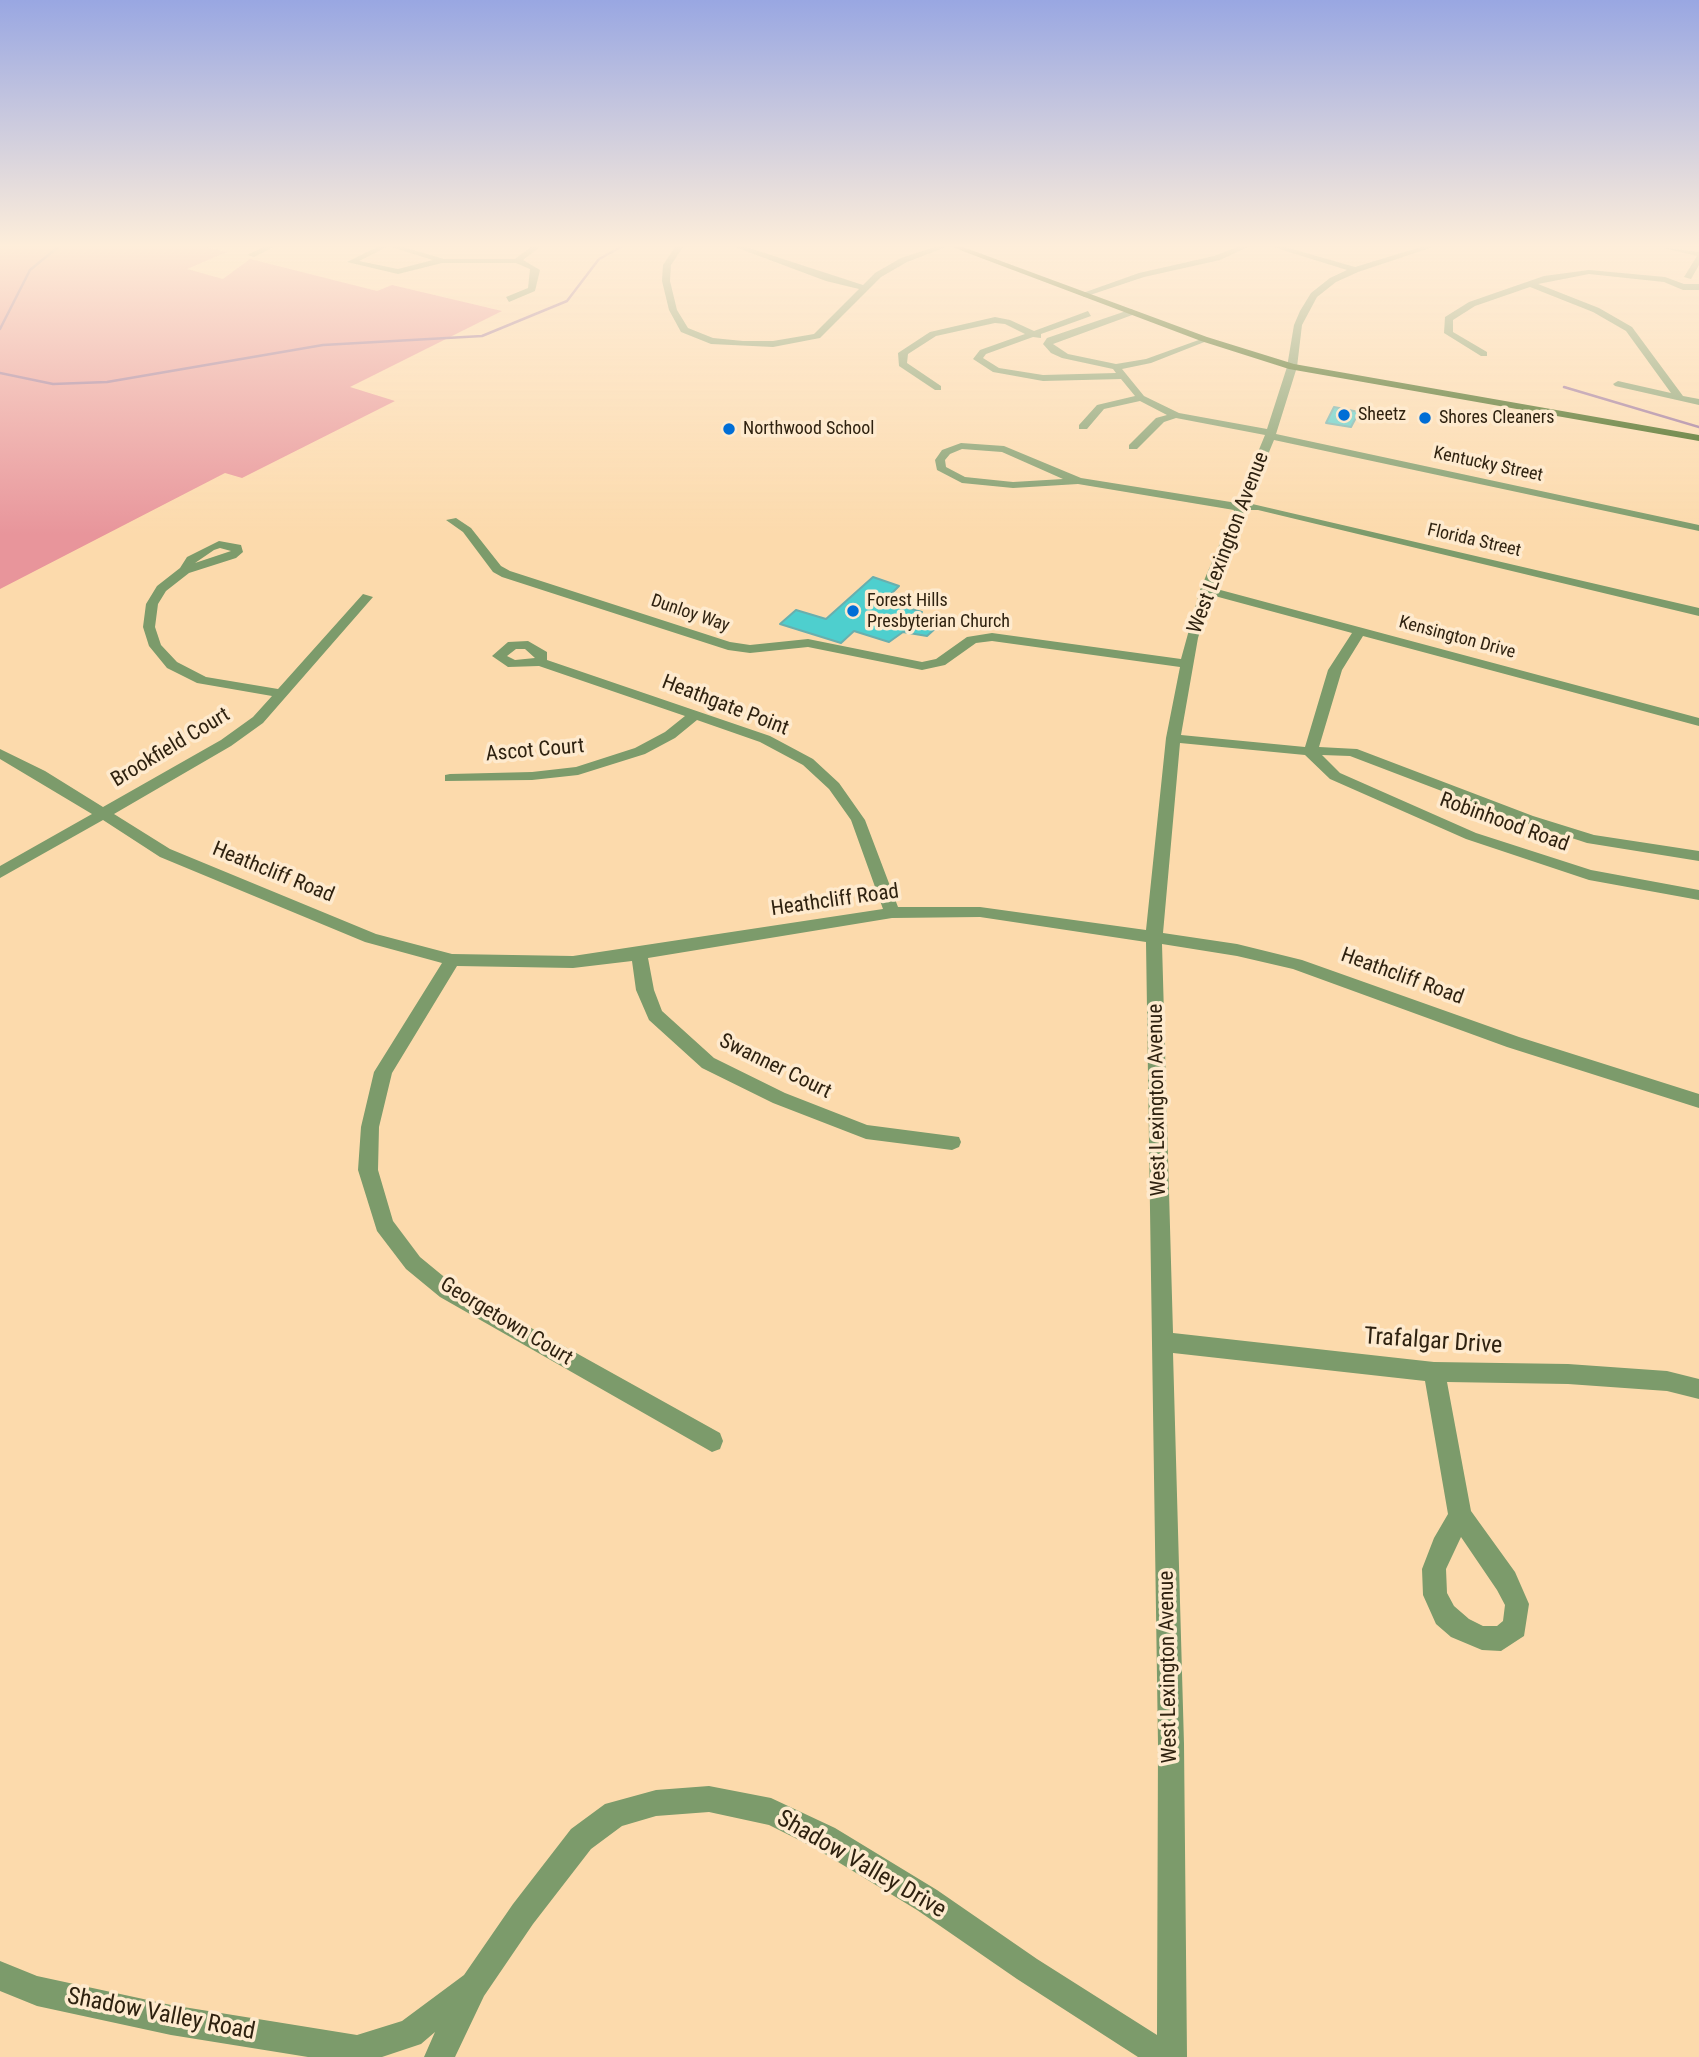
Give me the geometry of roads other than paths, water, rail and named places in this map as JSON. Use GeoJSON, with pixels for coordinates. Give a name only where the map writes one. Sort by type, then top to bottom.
{"type":"FeatureCollection","features":[{"type":"Feature","properties":{"kind":"main road"},"geometry":{"type":"LineString","coordinates":[[1216,343],[1292,366],[1699,438]]}},
{"type":"Feature","properties":{"kind":"street"},"geometry":{"type":"LineString","coordinates":[[739,343],[766,343]]}},
{"type":"Feature","properties":{"kind":"street"},"geometry":{"type":"LineString","coordinates":[[917,343],[903,353],[902,364],[938,388]]}},
{"type":"Feature","properties":{"kind":"street"},"geometry":{"type":"LineString","coordinates":[[1009,343],[983,352],[978,359],[996,370],[1043,378],[1122,376]]}},
{"type":"Feature","properties":{"kind":"street"},"geometry":{"type":"LineString","coordinates":[[1049,343],[1054,351],[1065,356],[1116,367],[1149,361],[1193,343]]}},
{"type":"Feature","properties":{"kind":"street","name":"West Lexington Avenue"},"geometry":{"type":"LineString","coordinates":[[1172,2057],[1171,1744],[1154,937],[1173,738],[1186,664],[1206,590],[1271,435],[1292,366],[1295,343]]}},
{"type":"Feature","properties":{"kind":"street"},"geometry":{"type":"LineString","coordinates":[[1467,343],[1485,354]]}},
{"type":"Feature","properties":{"kind":"street"},"geometry":{"type":"LineString","coordinates":[[1639,343],[1680,398]]}},
{"type":"Feature","properties":{"kind":"street"},"geometry":{"type":"LineString","coordinates":[[1083,427],[1101,407],[1141,398],[1116,367]]}},
{"type":"Feature","properties":{"kind":"street"},"geometry":{"type":"LineString","coordinates":[[1618,384],[1699,402]]}},
{"type":"Feature","properties":{"kind":"street","name":"Kentucky Street"},"geometry":{"type":"LineString","coordinates":[[1141,398],[1176,415],[1699,528]]}},
{"type":"Feature","properties":{"kind":"street"},"geometry":{"type":"LineString","coordinates":[[1133,447],[1160,421],[1176,415]]}},
{"type":"Feature","properties":{"kind":"street"},"geometry":{"type":"LineString","coordinates":[[961,446],[982,446],[1034,460],[1078,481],[1013,485],[977,483],[951,475],[941,468],[940,460],[946,452],[961,446]]}},
{"type":"Feature","properties":{"kind":"street","name":"Florida Street"},"geometry":{"type":"LineString","coordinates":[[1078,481],[1258,507],[1699,612]]}},
{"type":"Feature","properties":{"kind":"street","name":"Dunloy Way"},"geometry":{"type":"LineString","coordinates":[[452,520],[467,530],[497,569],[728,646],[750,649],[808,643],[922,666],[940,662],[972,640],[992,638],[1186,664]]}},
{"type":"Feature","properties":{"kind":"street"},"geometry":{"type":"LineString","coordinates":[[185,570],[162,589],[152,604],[149,627],[155,646],[172,665],[202,680],[281,694]]}},
{"type":"Feature","properties":{"kind":"street","name":"Kensington Drive"},"geometry":{"type":"LineString","coordinates":[[1206,590],[1699,722]]}},
{"type":"Feature","properties":{"kind":"street","name":"Brookfield Court"},"geometry":{"type":"LineString","coordinates":[[0,873],[226,743],[258,720],[367,597]]}},
{"type":"Feature","properties":{"kind":"street"},"geometry":{"type":"LineString","coordinates":[[1310,752],[1335,670],[1360,630]]}},
{"type":"Feature","properties":{"kind":"street","name":"Heathgate Point"},"geometry":{"type":"LineString","coordinates":[[540,662],[765,738],[807,762],[834,786],[858,820],[892,913]]}},
{"type":"Feature","properties":{"kind":"street","name":"Ascot Court"},"geometry":{"type":"LineString","coordinates":[[450,778],[532,776],[578,771],[640,751],[670,735],[695,715]]}},
{"type":"Feature","properties":{"kind":"street","name":"Robinhood Road"},"geometry":{"type":"LineString","coordinates":[[1173,738],[1310,752],[1352,751],[1528,819],[1592,840],[1699,856]]}},
{"type":"Feature","properties":{"kind":"street","name":"Robinhood Road"},"geometry":{"type":"LineString","coordinates":[[1310,752],[1335,776],[1471,836],[1589,875],[1699,895]]}},
{"type":"Feature","properties":{"kind":"street","name":"Heathcliff Road"},"geometry":{"type":"LineString","coordinates":[[0,754],[40,775],[165,853],[372,938],[452,960],[573,962],[639,954],[892,913],[980,912],[1237,950],[1296,964],[1513,1042],[1699,1101]]}},
{"type":"Feature","properties":{"kind":"street","name":"Swanner Court"},"geometry":{"type":"LineString","coordinates":[[639,954],[645,990],[656,1015],[708,1063],[779,1098],[866,1132],[952,1142]]}},
{"type":"Feature","properties":{"kind":"street","name":"Georgetown Court"},"geometry":{"type":"LineString","coordinates":[[452,960],[383,1072],[370,1126],[368,1170],[384,1225],[413,1263],[447,1291],[712,1441]]}},
{"type":"Feature","properties":{"kind":"street","name":"Trafalgar Drive"},"geometry":{"type":"LineString","coordinates":[[1163,1342],[1434,1372],[1568,1374],[1667,1381],[1699,1389]]}},
{"type":"Feature","properties":{"kind":"street"},"geometry":{"type":"LineString","coordinates":[[1434,1372],[1460,1516],[1506,1581],[1517,1604],[1515,1627],[1501,1639],[1482,1638],[1460,1628],[1445,1615],[1435,1595],[1434,1569],[1442,1546],[1460,1516]]}},
{"type":"Feature","properties":{"kind":"street","name":"Shadow Valley Drive"},"geometry":{"type":"LineString","coordinates":[[439,2057],[474,1985],[581,1839],[615,1814],[656,1803],[709,1799],[771,1812],[825,1838],[927,1900],[1027,1969],[1165,2057]]}},
{"type":"Feature","properties":{"kind":"street","name":"Shadow Valley Road"},"geometry":{"type":"LineString","coordinates":[[0,1976],[37,1991],[171,2020],[360,2053]]}},
{"type":"Feature","properties":{"kind":"street","name":"Shadow Valley Drive"},"geometry":{"type":"LineString","coordinates":[[360,2053],[410,2033],[474,1985]]}},
{"type":"Feature","properties":{"kind":"waterway"},"geometry":{"type":"LineString","coordinates":[[0,373],[53,384],[107,382],[323,345],[358,343]]}},
{"type":"Feature","properties":{"kind":"waterway"},"geometry":{"type":"LineString","coordinates":[[1564,387],[1699,427]]}},
{"type":"Feature","properties":{"kind":"place","name":"Sheetz"},"geometry":{"type":"Point","coordinates":[1344,415]}},
{"type":"Feature","properties":{"kind":"place","name":"Shores Cleaners"},"geometry":{"type":"Point","coordinates":[1425,418]}},
{"type":"Feature","properties":{"kind":"place","name":"Northwood School"},"geometry":{"type":"Point","coordinates":[729,429]}},
{"type":"Feature","properties":{"kind":"place","name":"Forest Hills Presbyterian Church"},"geometry":{"type":"Point","coordinates":[853,611]}}]}
